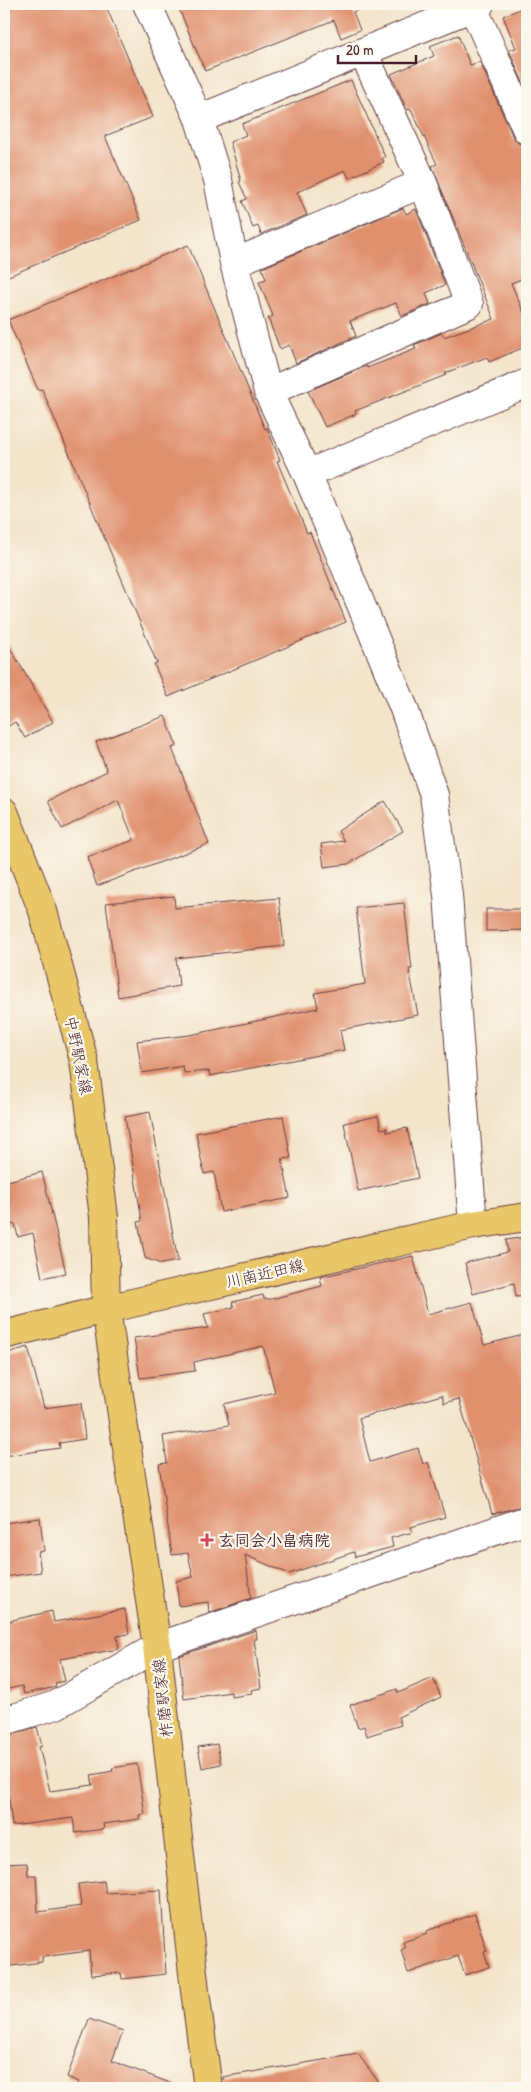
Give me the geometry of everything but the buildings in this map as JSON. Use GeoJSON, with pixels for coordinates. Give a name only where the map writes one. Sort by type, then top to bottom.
{"type":"FeatureCollection","features":[{"type":"Feature","properties":{"kind":"main road","name":"中野駅家線"},"geometry":{"type":"LineString","coordinates":[[4,812],[43,911],[84,1060],[104,1217],[106,1309]]}},
{"type":"Feature","properties":{"kind":"main road","name":"川南近田線"},"geometry":{"type":"LineString","coordinates":[[4,1335],[106,1309],[473,1226],[527,1217]]}},
{"type":"Feature","properties":{"kind":"main road","name":"柞磨駅家線"},"geometry":{"type":"LineString","coordinates":[[106,1309],[157,1647],[195,1991],[208,2088]]}},
{"type":"Feature","properties":{"kind":"street"},"geometry":{"type":"LineString","coordinates":[[147,4],[199,119],[218,180],[234,263],[268,392],[307,474],[403,706],[434,795],[448,896],[473,1226]]}},
{"type":"Feature","properties":{"kind":"street"},"geometry":{"type":"LineString","coordinates":[[199,119],[476,5],[527,130]]}},
{"type":"Feature","properties":{"kind":"street"},"geometry":{"type":"LineString","coordinates":[[268,392],[468,304],[423,183],[363,52]]}},
{"type":"Feature","properties":{"kind":"street"},"geometry":{"type":"LineString","coordinates":[[234,263],[423,183]]}},
{"type":"Feature","properties":{"kind":"street"},"geometry":{"type":"LineString","coordinates":[[307,474],[527,383]]}},
{"type":"Feature","properties":{"kind":"street"},"geometry":{"type":"LineString","coordinates":[[4,1721],[56,1705],[157,1647],[527,1520]]}},
{"type":"Feature","properties":{"kind":"place","name":"玄同会小畠病院"},"geometry":{"type":"Point","coordinates":[207,1540]}}]}
